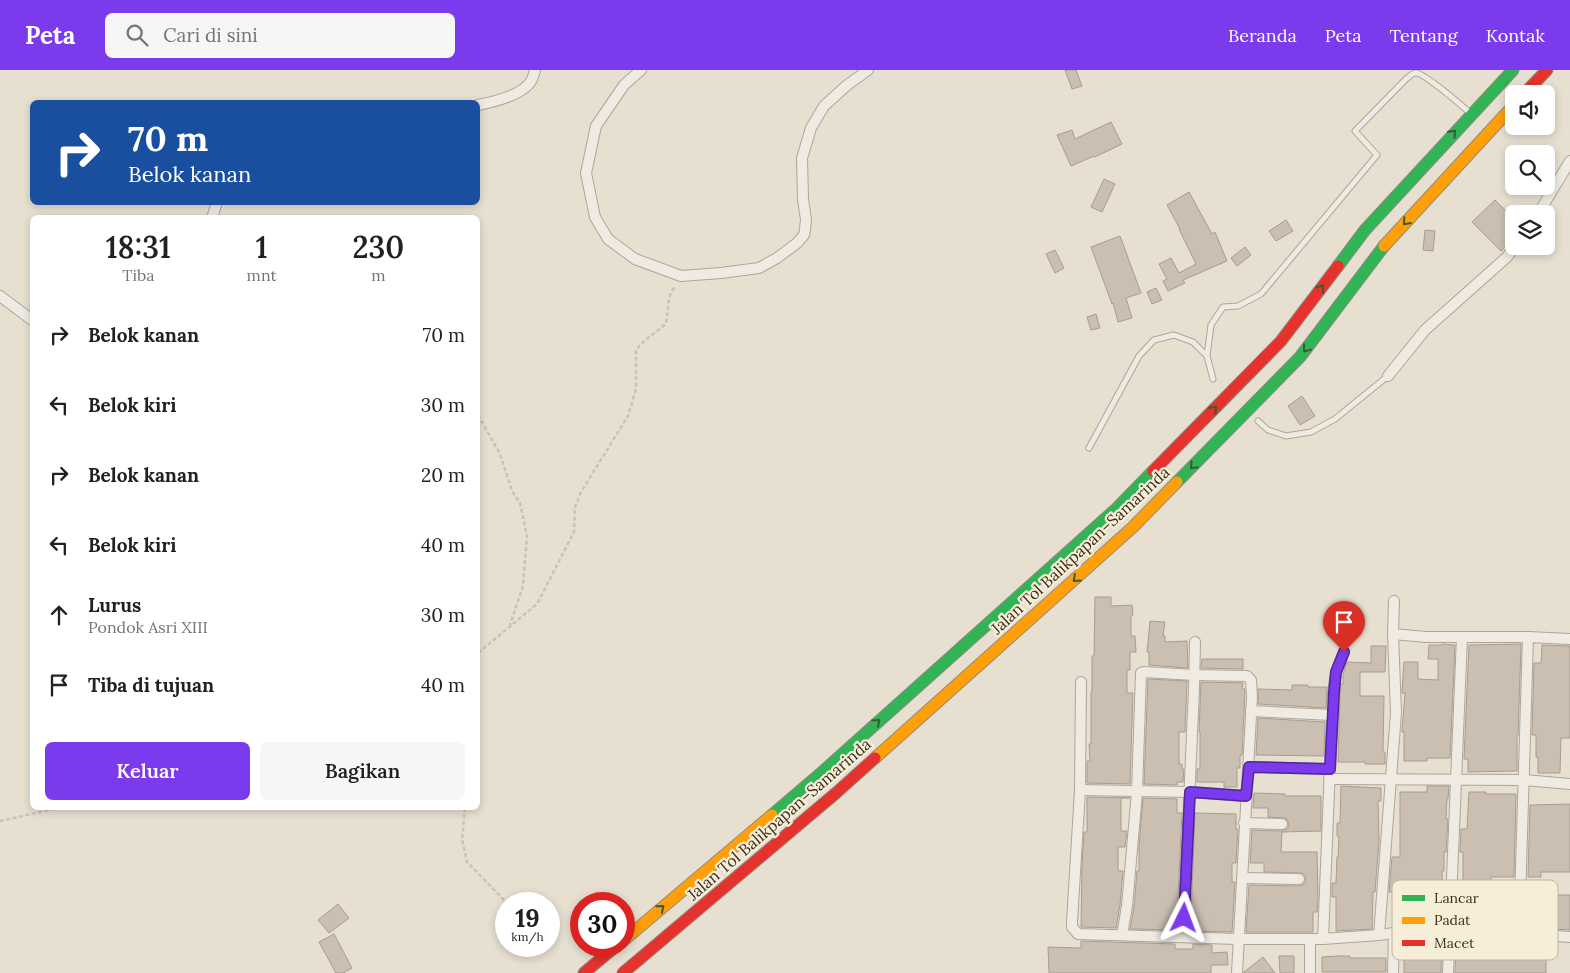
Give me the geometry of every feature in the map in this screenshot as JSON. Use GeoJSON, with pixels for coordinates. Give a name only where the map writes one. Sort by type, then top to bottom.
{"type":"FeatureCollection","features":[{"type":"Feature","properties":{"kind":"highway","name":"Jalan Tol Balikpapan–Samarinda"},"geometry":{"type":"LineString","coordinates":[[635,931],[820,774],[1116,509],[1281,340],[1365,230],[1513,70]]}},
{"type":"Feature","properties":{"kind":"highway"},"geometry":{"type":"LineString","coordinates":[[1533,85],[1547,70]]}},
{"type":"Feature","properties":{"kind":"highway","name":"Jalan Tol Balikpapan–Samarinda"},"geometry":{"type":"LineString","coordinates":[[623,973],[836,793],[1133,527],[1300,357],[1384,246],[1505,115]]}},
{"type":"Feature","properties":{"kind":"highway"},"geometry":{"type":"LineString","coordinates":[[584,973],[603,957]]}},
{"type":"Feature","properties":{"kind":"street"},"geometry":{"type":"LineString","coordinates":[[480,104],[521,91],[531,81],[535,70]]}},
{"type":"Feature","properties":{"kind":"street"},"geometry":{"type":"LineString","coordinates":[[641,70],[624,85],[596,126],[586,173],[595,217],[608,239],[635,259],[681,276],[737,272],[759,268],[777,258],[797,243],[804,235],[805,229],[806,220],[802,199],[802,158],[811,128],[824,106],[846,86],[868,70]]}},
{"type":"Feature","properties":{"kind":"street"},"geometry":{"type":"LineString","coordinates":[[1543,205],[1570,161]]}},
{"type":"Feature","properties":{"kind":"street"},"geometry":{"type":"LineString","coordinates":[[1388,376],[1425,330],[1509,255]]}},
{"type":"Feature","properties":{"kind":"street"},"geometry":{"type":"LineString","coordinates":[[0,296],[30,318]]}},
{"type":"Feature","properties":{"kind":"street"},"geometry":{"type":"LineString","coordinates":[[1379,936],[1396,713],[1393,634],[1394,601]]}},
{"type":"Feature","properties":{"kind":"street"},"geometry":{"type":"LineString","coordinates":[[1393,634],[1426,637],[1570,639]]}},
{"type":"Feature","properties":{"kind":"street"},"geometry":{"type":"LineString","coordinates":[[1451,880],[1462,637]]}},
{"type":"Feature","properties":{"kind":"street"},"geometry":{"type":"LineString","coordinates":[[1521,880],[1528,638]]}},
{"type":"Feature","properties":{"kind":"street"},"geometry":{"type":"LineString","coordinates":[[1182,936],[1190,792],[1195,642]]}},
{"type":"Feature","properties":{"kind":"street"},"geometry":{"type":"LineString","coordinates":[[1323,939],[1332,716],[1336,672],[1344,652]]}},
{"type":"Feature","properties":{"kind":"street"},"geometry":{"type":"LineString","coordinates":[[1122,935],[1127,906],[1137,792],[1141,673],[1247,676],[1251,680],[1251,711],[1237,973]]}},
{"type":"Feature","properties":{"kind":"street"},"geometry":{"type":"LineString","coordinates":[[1081,682],[1080,790],[1072,927],[1078,934],[1310,940],[1379,936],[1392,933]]}},
{"type":"Feature","properties":{"kind":"street"},"geometry":{"type":"LineString","coordinates":[[1251,711],[1332,716]]}},
{"type":"Feature","properties":{"kind":"street"},"geometry":{"type":"LineString","coordinates":[[1249,767],[1392,778],[1456,781],[1524,780],[1570,784]]}},
{"type":"Feature","properties":{"kind":"street"},"geometry":{"type":"LineString","coordinates":[[1080,790],[1190,792],[1246,796]]}},
{"type":"Feature","properties":{"kind":"street"},"geometry":{"type":"LineString","coordinates":[[1244,823],[1282,824]]}},
{"type":"Feature","properties":{"kind":"street"},"geometry":{"type":"LineString","coordinates":[[1242,878],[1299,879]]}},
{"type":"Feature","properties":{"kind":"street"},"geometry":{"type":"LineString","coordinates":[[1310,940],[1310,973]]}},
{"type":"Feature","properties":{"kind":"street"},"geometry":{"type":"LineString","coordinates":[[1393,960],[1393,973]]}},
{"type":"Feature","properties":{"kind":"street"},"geometry":{"type":"LineString","coordinates":[[1448,960],[1448,973]]}},
{"type":"Feature","properties":{"kind":"lane"},"geometry":{"type":"LineString","coordinates":[[1213,379],[1207,356],[1211,325],[1223,307],[1238,306],[1261,294],[1377,155],[1355,131],[1414,73],[1419,73],[1472,113]]}},
{"type":"Feature","properties":{"kind":"lane"},"geometry":{"type":"LineString","coordinates":[[1088,448],[1139,356],[1154,340],[1174,335],[1194,342],[1207,356]]}},
{"type":"Feature","properties":{"kind":"lane"},"geometry":{"type":"LineString","coordinates":[[1258,421],[1268,430],[1286,436],[1310,432],[1335,419],[1388,376]]}},
{"type":"Feature","properties":{"kind":"path"},"geometry":{"type":"LineString","coordinates":[[480,651],[537,604],[574,532],[576,507],[581,492],[628,416],[636,389],[636,350],[666,324],[669,297],[681,276]]}},
{"type":"Feature","properties":{"kind":"path"},"geometry":{"type":"LineString","coordinates":[[480,419],[500,454],[512,491],[520,503],[527,536],[523,586],[509,627]]}},
{"type":"Feature","properties":{"kind":"path"},"geometry":{"type":"LineString","coordinates":[[0,821],[49,810]]}},
{"type":"Feature","properties":{"kind":"path"},"geometry":{"type":"LineString","coordinates":[[464,810],[462,839],[467,862],[496,892]]}},
{"type":"Feature","properties":{"kind":"building"},"geometry":{"type":"Polygon","coordinates":[[[1065,70],[1076,70],[1082,86],[1072,89],[1065,70]]]}},
{"type":"Feature","properties":{"kind":"building"},"geometry":{"type":"Polygon","coordinates":[[[1111,122],[1122,144],[1071,166],[1057,135],[1072,130],[1075,139],[1111,122]]]}},
{"type":"Feature","properties":{"kind":"building"},"geometry":{"type":"Polygon","coordinates":[[[1104,179],[1115,184],[1102,212],[1091,207],[1104,179]]]}},
{"type":"Feature","properties":{"kind":"building"},"geometry":{"type":"Polygon","coordinates":[[[1189,192],[1212,234],[1215,232],[1227,261],[1183,280],[1185,283],[1168,291],[1163,281],[1167,279],[1159,264],[1171,258],[1179,273],[1196,264],[1167,205],[1189,192]]]}},
{"type":"Feature","properties":{"kind":"building"},"geometry":{"type":"Polygon","coordinates":[[[1495,200],[1505,210],[1505,247],[1501,251],[1472,222],[1495,200]]]}},
{"type":"Feature","properties":{"kind":"building"},"geometry":{"type":"Polygon","coordinates":[[[1286,220],[1293,231],[1276,241],[1269,231],[1286,220]]]}},
{"type":"Feature","properties":{"kind":"building"},"geometry":{"type":"Polygon","coordinates":[[[1425,230],[1435,231],[1433,251],[1423,250],[1425,230]]]}},
{"type":"Feature","properties":{"kind":"building"},"geometry":{"type":"Polygon","coordinates":[[[1120,236],[1141,293],[1126,298],[1132,318],[1118,322],[1113,303],[1091,247],[1120,236]]]}},
{"type":"Feature","properties":{"kind":"building"},"geometry":{"type":"Polygon","coordinates":[[[1245,247],[1251,255],[1237,266],[1231,258],[1245,247]]]}},
{"type":"Feature","properties":{"kind":"building"},"geometry":{"type":"Polygon","coordinates":[[[1055,250],[1064,268],[1055,273],[1046,254],[1055,250]]]}},
{"type":"Feature","properties":{"kind":"building"},"geometry":{"type":"Polygon","coordinates":[[[1156,288],[1162,300],[1152,304],[1147,292],[1156,288]]]}},
{"type":"Feature","properties":{"kind":"building"},"geometry":{"type":"Polygon","coordinates":[[[1096,314],[1100,328],[1091,330],[1087,317],[1096,314]]]}},
{"type":"Feature","properties":{"kind":"building"},"geometry":{"type":"Polygon","coordinates":[[[1302,396],[1315,416],[1300,425],[1288,406],[1302,396]]]}},
{"type":"Feature","properties":{"kind":"building"},"geometry":{"type":"Polygon","coordinates":[[[1095,597],[1111,597],[1111,606],[1132,605],[1131,636],[1135,636],[1136,652],[1130,652],[1130,670],[1127,670],[1127,693],[1133,693],[1130,784],[1087,783],[1087,761],[1090,761],[1089,744],[1091,744],[1095,597]]]}},
{"type":"Feature","properties":{"kind":"building"},"geometry":{"type":"Polygon","coordinates":[[[1150,621],[1165,622],[1163,636],[1165,636],[1165,642],[1187,641],[1188,668],[1149,665],[1149,652],[1147,652],[1150,621]]]}},
{"type":"Feature","properties":{"kind":"building"},"geometry":{"type":"Polygon","coordinates":[[[1521,644],[1517,771],[1468,772],[1468,759],[1464,759],[1469,645],[1521,644]]]}},
{"type":"Feature","properties":{"kind":"building"},"geometry":{"type":"Polygon","coordinates":[[[1429,645],[1455,645],[1450,758],[1404,761],[1404,732],[1402,732],[1405,693],[1402,693],[1404,662],[1418,662],[1418,679],[1438,680],[1438,659],[1428,659],[1429,645]]]}},
{"type":"Feature","properties":{"kind":"building"},"geometry":{"type":"Polygon","coordinates":[[[1542,645],[1570,646],[1570,738],[1561,738],[1560,773],[1538,773],[1536,735],[1532,735],[1534,663],[1541,663],[1542,645]]]}},
{"type":"Feature","properties":{"kind":"building"},"geometry":{"type":"Polygon","coordinates":[[[1371,646],[1386,646],[1385,672],[1360,672],[1360,696],[1384,696],[1383,752],[1385,752],[1385,764],[1338,762],[1340,694],[1343,674],[1347,662],[1371,663],[1371,646]]]}},
{"type":"Feature","properties":{"kind":"building"},"geometry":{"type":"Polygon","coordinates":[[[1202,659],[1243,659],[1243,669],[1201,668],[1202,659]]]}},
{"type":"Feature","properties":{"kind":"building"},"geometry":{"type":"Polygon","coordinates":[[[1148,679],[1187,681],[1185,732],[1179,732],[1179,764],[1182,764],[1182,769],[1184,769],[1183,782],[1177,782],[1177,785],[1144,784],[1148,679]]]}},
{"type":"Feature","properties":{"kind":"building"},"geometry":{"type":"Polygon","coordinates":[[[1201,682],[1243,683],[1242,689],[1245,689],[1242,755],[1240,755],[1240,768],[1237,768],[1237,787],[1224,787],[1224,782],[1197,782],[1197,769],[1200,769],[1201,682]]]}},
{"type":"Feature","properties":{"kind":"building"},"geometry":{"type":"Polygon","coordinates":[[[1292,685],[1327,687],[1326,708],[1258,704],[1258,689],[1292,690],[1292,685]]]}},
{"type":"Feature","properties":{"kind":"building"},"geometry":{"type":"Polygon","coordinates":[[[1258,718],[1325,722],[1324,756],[1256,755],[1258,718]]]}},
{"type":"Feature","properties":{"kind":"building"},"geometry":{"type":"Polygon","coordinates":[[[1341,786],[1381,788],[1381,801],[1378,801],[1379,841],[1375,892],[1373,892],[1372,929],[1336,931],[1336,897],[1332,897],[1332,883],[1336,883],[1339,837],[1337,836],[1337,823],[1340,823],[1341,786]]]}},
{"type":"Feature","properties":{"kind":"building"},"geometry":{"type":"Polygon","coordinates":[[[1427,786],[1449,786],[1446,852],[1444,852],[1442,880],[1392,880],[1392,892],[1389,892],[1392,857],[1400,857],[1400,792],[1427,792],[1427,786]]]}},
{"type":"Feature","properties":{"kind":"building"},"geometry":{"type":"Polygon","coordinates":[[[1469,792],[1516,794],[1514,877],[1491,877],[1491,880],[1463,880],[1463,852],[1460,852],[1461,829],[1467,829],[1469,792]]]}},
{"type":"Feature","properties":{"kind":"building"},"geometry":{"type":"Polygon","coordinates":[[[1254,793],[1285,794],[1285,796],[1321,796],[1321,831],[1282,832],[1281,852],[1317,852],[1318,897],[1317,912],[1313,912],[1313,932],[1246,932],[1249,885],[1299,886],[1303,885],[1306,880],[1305,875],[1302,873],[1264,872],[1264,863],[1250,863],[1252,830],[1282,831],[1288,828],[1289,825],[1285,818],[1268,817],[1268,808],[1253,808],[1254,793]]]}},
{"type":"Feature","properties":{"kind":"building"},"geometry":{"type":"Polygon","coordinates":[[[1087,797],[1130,798],[1121,798],[1121,831],[1127,831],[1125,847],[1118,847],[1118,870],[1123,871],[1116,928],[1081,927],[1082,865],[1084,832],[1087,832],[1087,797]]]}},
{"type":"Feature","properties":{"kind":"building"},"geometry":{"type":"Polygon","coordinates":[[[1143,798],[1177,799],[1177,813],[1182,813],[1175,930],[1130,929],[1137,871],[1139,871],[1143,798]]]}},
{"type":"Feature","properties":{"kind":"building"},"geometry":{"type":"Polygon","coordinates":[[[1570,804],[1570,872],[1541,872],[1541,877],[1528,877],[1530,805],[1570,804]]]}},
{"type":"Feature","properties":{"kind":"building"},"geometry":{"type":"Polygon","coordinates":[[[1195,813],[1236,814],[1236,829],[1238,829],[1236,863],[1232,863],[1232,882],[1235,882],[1232,932],[1193,931],[1193,917],[1191,917],[1195,813]]]}},
{"type":"Feature","properties":{"kind":"building"},"geometry":{"type":"Polygon","coordinates":[[[1558,895],[1570,895],[1570,930],[1558,929],[1558,895]]]}},
{"type":"Feature","properties":{"kind":"building"},"geometry":{"type":"Polygon","coordinates":[[[338,904],[349,918],[329,933],[318,920],[338,904]]]}},
{"type":"Feature","properties":{"kind":"building"},"geometry":{"type":"Polygon","coordinates":[[[334,934],[352,968],[343,973],[336,973],[319,942],[334,934]]]}},
{"type":"Feature","properties":{"kind":"building"},"geometry":{"type":"Polygon","coordinates":[[[1081,941],[1175,944],[1175,949],[1193,949],[1193,944],[1212,945],[1212,953],[1227,952],[1228,965],[1211,965],[1211,973],[1049,973],[1048,947],[1081,948],[1081,941]]]}},
{"type":"Feature","properties":{"kind":"building"},"geometry":{"type":"Polygon","coordinates":[[[1279,956],[1294,956],[1294,973],[1280,973],[1279,956]]]}},
{"type":"Feature","properties":{"kind":"building"},"geometry":{"type":"Polygon","coordinates":[[[1263,957],[1275,973],[1244,973],[1244,972],[1263,957]]]}},
{"type":"Feature","properties":{"kind":"building"},"geometry":{"type":"Polygon","coordinates":[[[1322,957],[1386,958],[1386,972],[1322,972],[1322,957]]]}},
{"type":"Feature","properties":{"kind":"building"},"geometry":{"type":"Polygon","coordinates":[[[1404,960],[1441,960],[1441,973],[1404,973],[1404,960]]]}},
{"type":"Feature","properties":{"kind":"building"},"geometry":{"type":"Polygon","coordinates":[[[1456,960],[1546,960],[1546,973],[1455,973],[1456,960]]]}},
{"type":"Feature","properties":{"kind":"traffic: fast"},"geometry":{"type":"LineString","coordinates":[[1338,266],[1365,230],[1513,70]]}},
{"type":"Feature","properties":{"kind":"traffic: fast"},"geometry":{"type":"LineString","coordinates":[[1177,482],[1300,357],[1384,246]]}},
{"type":"Feature","properties":{"kind":"traffic: fast"},"geometry":{"type":"LineString","coordinates":[[772,815],[1116,509],[1153,471]]}},
{"type":"Feature","properties":{"kind":"traffic: slow"},"geometry":{"type":"LineString","coordinates":[[1384,246],[1505,115]]}},
{"type":"Feature","properties":{"kind":"traffic: slow"},"geometry":{"type":"LineString","coordinates":[[875,758],[1133,527],[1177,482]]}},
{"type":"Feature","properties":{"kind":"traffic: slow"},"geometry":{"type":"LineString","coordinates":[[635,931],[772,815]]}},
{"type":"Feature","properties":{"kind":"traffic: jam"},"geometry":{"type":"LineString","coordinates":[[1533,85],[1547,70]]}},
{"type":"Feature","properties":{"kind":"traffic: jam"},"geometry":{"type":"LineString","coordinates":[[1153,471],[1281,341],[1338,266]]}},
{"type":"Feature","properties":{"kind":"traffic: jam"},"geometry":{"type":"LineString","coordinates":[[623,973],[875,758]]}},
{"type":"Feature","properties":{"kind":"traffic: jam"},"geometry":{"type":"LineString","coordinates":[[584,973],[603,957]]}},
{"type":"Feature","properties":{"kind":"route"},"geometry":{"type":"LineString","coordinates":[[1184,918],[1190,792],[1246,796],[1249,767],[1330,769],[1336,672],[1344,652]]}}]}
